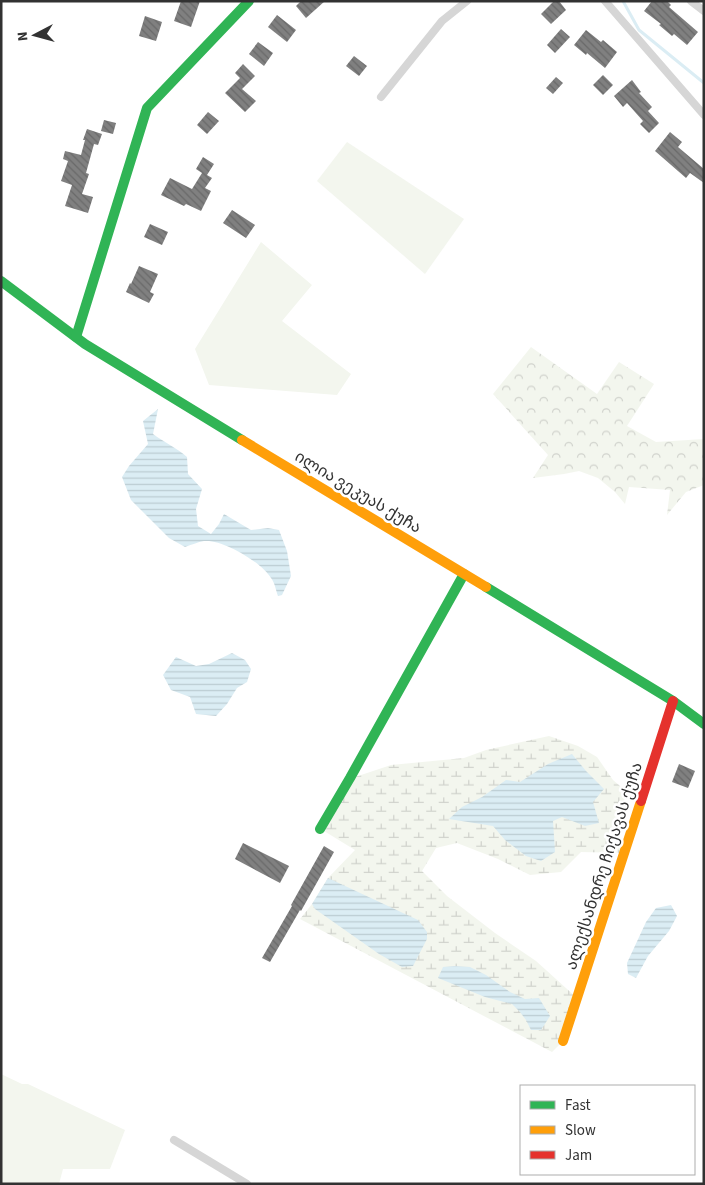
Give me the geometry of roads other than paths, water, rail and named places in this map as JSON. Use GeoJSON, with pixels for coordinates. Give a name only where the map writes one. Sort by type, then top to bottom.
{"type":"FeatureCollection","features":[{"type":"Feature","properties":{"kind":"street"},"geometry":{"type":"LineString","coordinates":[[76,337],[147,108],[249,1]]}},
{"type":"Feature","properties":{"kind":"street"},"geometry":{"type":"LineString","coordinates":[[381,97],[442,21],[468,1]]}},
{"type":"Feature","properties":{"kind":"street"},"geometry":{"type":"LineString","coordinates":[[604,1],[704,115]]}},
{"type":"Feature","properties":{"kind":"street"},"geometry":{"type":"LineString","coordinates":[[691,1],[704,12]]}},
{"type":"Feature","properties":{"kind":"street","name":"ილია ვეკუას ქუჩა"},"geometry":{"type":"LineString","coordinates":[[1,280],[94,349],[673,701],[704,724]]}},
{"type":"Feature","properties":{"kind":"street"},"geometry":{"type":"LineString","coordinates":[[320,828],[464,574]]}},
{"type":"Feature","properties":{"kind":"street","name":"ალექსანდრე ჩიქავას ქუჩა"},"geometry":{"type":"LineString","coordinates":[[563,1041],[673,701]]}},
{"type":"Feature","properties":{"kind":"street"},"geometry":{"type":"LineString","coordinates":[[174,1140],[247,1184]]}},
{"type":"Feature","properties":{"kind":"waterway"},"geometry":{"type":"LineString","coordinates":[[623,1],[639,30],[704,83]]}}]}
